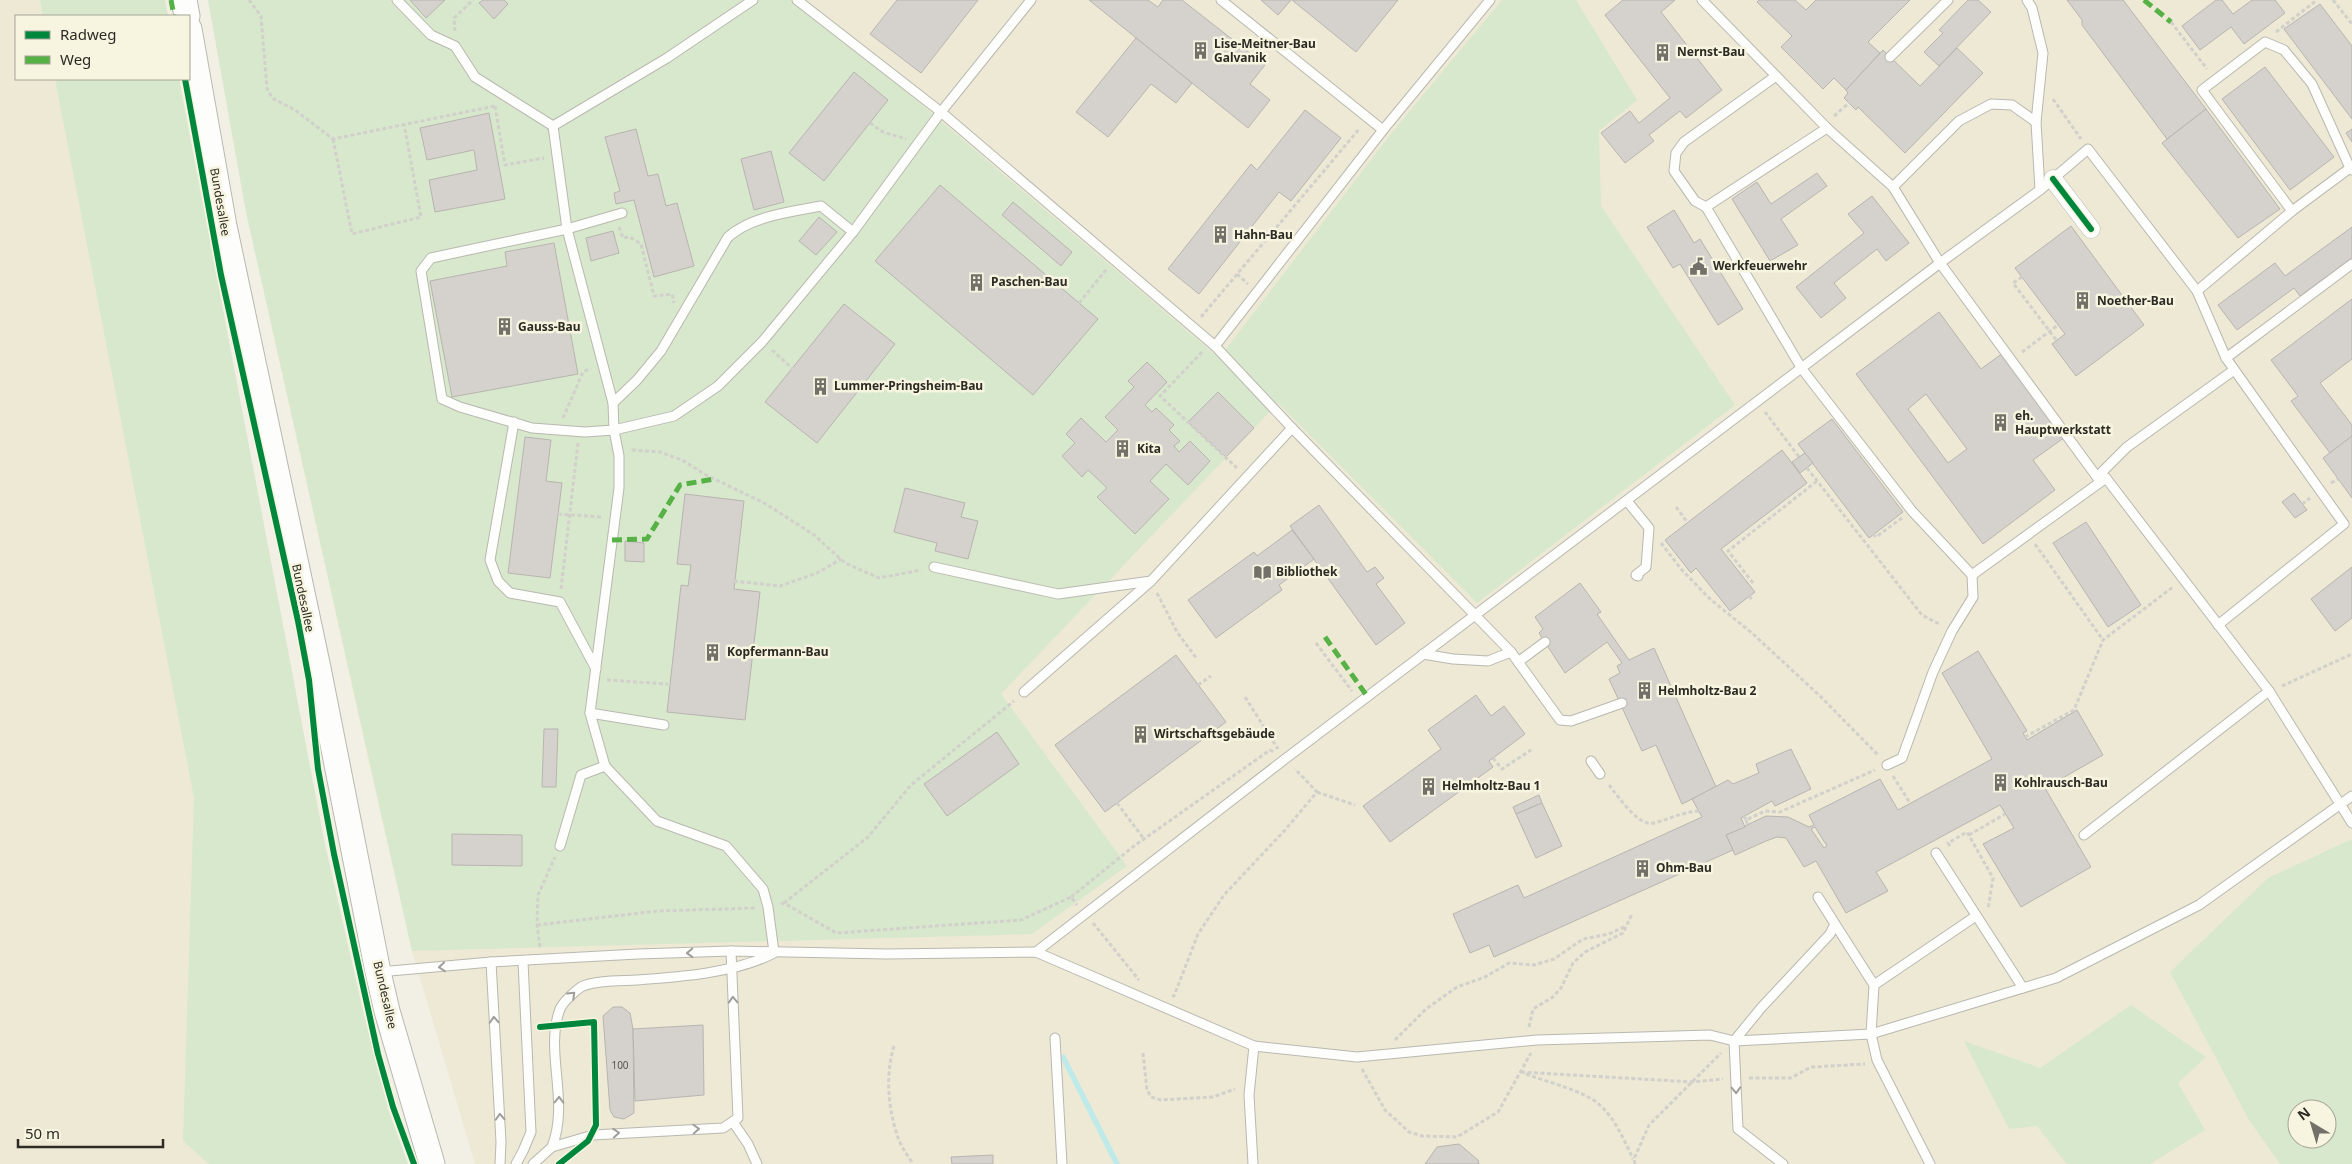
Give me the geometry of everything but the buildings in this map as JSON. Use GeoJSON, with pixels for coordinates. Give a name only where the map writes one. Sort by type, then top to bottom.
{"type":"FeatureCollection","features":[{"type":"Feature","properties":{"kind":"main road"},"geometry":{"type":"LineString","coordinates":[[184,0],[186,15]]}},
{"type":"Feature","properties":{"kind":"main road","name":"Bundesallee"},"geometry":{"type":"LineString","coordinates":[[190,35],[224,226],[318,668],[378,972],[387,1011],[432,1164]]}},
{"type":"Feature","properties":{"kind":"street"},"geometry":{"type":"LineString","coordinates":[[2046,184],[2091,229]]}},
{"type":"Feature","properties":{"kind":"lane"},"geometry":{"type":"LineString","coordinates":[[397,0],[431,35],[455,46],[475,78],[553,126],[567,229],[613,402],[614,430],[619,456],[619,488],[590,713],[605,766],[657,821],[726,846],[763,889],[768,907],[774,952]]}},
{"type":"Feature","properties":{"kind":"lane"},"geometry":{"type":"LineString","coordinates":[[553,126],[667,58],[753,0]]}},
{"type":"Feature","properties":{"kind":"lane"},"geometry":{"type":"LineString","coordinates":[[799,0],[940,112],[1215,346],[1292,428],[1476,614],[1511,652],[1560,720],[1571,721],[1622,703]]}},
{"type":"Feature","properties":{"kind":"lane"},"geometry":{"type":"LineString","coordinates":[[619,213],[567,229],[431,258],[420,271],[442,399],[460,407],[532,428],[579,432],[614,430],[674,416],[718,386],[762,342],[853,232],[940,112],[1031,0]]}},
{"type":"Feature","properties":{"kind":"lane"},"geometry":{"type":"LineString","coordinates":[[1221,0],[1383,130]]}},
{"type":"Feature","properties":{"kind":"lane"},"geometry":{"type":"LineString","coordinates":[[1702,0],[1825,127],[1893,187],[1940,263],[2011,360],[2269,691],[2352,823]]}},
{"type":"Feature","properties":{"kind":"lane"},"geometry":{"type":"LineString","coordinates":[[1890,57],[1948,0]]}},
{"type":"Feature","properties":{"kind":"lane"},"geometry":{"type":"LineString","coordinates":[[2027,0],[2032,8],[2043,53],[2036,122],[2046,184]]}},
{"type":"Feature","properties":{"kind":"lane"},"geometry":{"type":"LineString","coordinates":[[1215,346],[1486,1]]}},
{"type":"Feature","properties":{"kind":"lane"},"geometry":{"type":"LineString","coordinates":[[2197,291],[2292,211],[2351,169],[2312,84],[2284,50],[2265,42],[2202,90],[2292,211]]}},
{"type":"Feature","properties":{"kind":"lane"},"geometry":{"type":"LineString","coordinates":[[1776,76],[1684,142],[1676,153],[1674,171],[1695,202],[1706,207],[1802,369],[1912,511],[1972,575],[1972,597],[1952,631],[1933,672],[1902,758],[1887,765]]}},
{"type":"Feature","properties":{"kind":"lane"},"geometry":{"type":"LineString","coordinates":[[1893,187],[1959,121],[1991,104],[2012,105],[2036,122]]}},
{"type":"Feature","properties":{"kind":"lane"},"geometry":{"type":"LineString","coordinates":[[1706,207],[1825,127]]}},
{"type":"Feature","properties":{"kind":"lane"},"geometry":{"type":"LineString","coordinates":[[1036,952],[1285,758],[2046,184],[2088,149],[2197,291],[2226,358],[2344,524],[2218,625]]}},
{"type":"Feature","properties":{"kind":"lane"},"geometry":{"type":"LineString","coordinates":[[613,402],[637,380],[655,358],[728,237],[750,223],[820,206],[853,232]]}},
{"type":"Feature","properties":{"kind":"lane"},"geometry":{"type":"LineString","coordinates":[[2226,358],[2352,264]]}},
{"type":"Feature","properties":{"kind":"lane"},"geometry":{"type":"LineString","coordinates":[[1972,575],[2102,478],[2127,447],[2234,370]]}},
{"type":"Feature","properties":{"kind":"lane"},"geometry":{"type":"LineString","coordinates":[[514,422],[490,560],[498,581],[510,593],[560,602],[596,669]]}},
{"type":"Feature","properties":{"kind":"lane"},"geometry":{"type":"LineString","coordinates":[[1024,692],[1151,581],[1292,428]]}},
{"type":"Feature","properties":{"kind":"lane"},"geometry":{"type":"LineString","coordinates":[[1627,501],[1649,528],[1646,568],[1636,575],[1638,576]]}},
{"type":"Feature","properties":{"kind":"lane"},"geometry":{"type":"LineString","coordinates":[[934,567],[1058,594],[1151,581]]}},
{"type":"Feature","properties":{"kind":"lane"},"geometry":{"type":"LineString","coordinates":[[1518,662],[1545,642]]}},
{"type":"Feature","properties":{"kind":"lane"},"geometry":{"type":"LineString","coordinates":[[1423,654],[1453,659],[1488,661],[1511,652]]}},
{"type":"Feature","properties":{"kind":"lane"},"geometry":{"type":"LineString","coordinates":[[2084,836],[2269,691]]}},
{"type":"Feature","properties":{"kind":"lane"},"geometry":{"type":"LineString","coordinates":[[590,713],[664,725]]}},
{"type":"Feature","properties":{"kind":"lane"},"geometry":{"type":"LineString","coordinates":[[1591,761],[1600,774]]}},
{"type":"Feature","properties":{"kind":"lane"},"geometry":{"type":"LineString","coordinates":[[560,846],[581,775],[605,766]]}},
{"type":"Feature","properties":{"kind":"lane"},"geometry":{"type":"LineString","coordinates":[[378,972],[491,962],[731,951],[887,954],[1036,952],[1254,1046],[1357,1057],[1537,1040],[1710,1036],[1734,1041],[1871,1034],[2056,978],[2199,905],[2352,796]]}},
{"type":"Feature","properties":{"kind":"lane"},"geometry":{"type":"LineString","coordinates":[[1936,852],[2023,988]]}},
{"type":"Feature","properties":{"kind":"lane"},"geometry":{"type":"LineString","coordinates":[[1818,897],[1874,985],[1871,1034],[1876,1060],[1930,1164]]}},
{"type":"Feature","properties":{"kind":"lane"},"geometry":{"type":"LineString","coordinates":[[1874,985],[1976,916]]}},
{"type":"Feature","properties":{"kind":"lane"},"geometry":{"type":"LineString","coordinates":[[1783,1164],[1738,1129],[1734,1041],[1761,1008],[1830,934],[1835,924]]}},
{"type":"Feature","properties":{"kind":"lane"},"geometry":{"type":"LineString","coordinates":[[533,1164],[552,1147],[593,1135],[723,1128],[738,1118],[731,951]]}},
{"type":"Feature","properties":{"kind":"lane"},"geometry":{"type":"LineString","coordinates":[[552,1147],[558,1130],[559,1088],[555,1050],[555,1025],[561,1006],[582,986],[602,982],[662,978],[732,968],[760,960],[774,952]]}},
{"type":"Feature","properties":{"kind":"lane"},"geometry":{"type":"LineString","coordinates":[[491,962],[502,1142],[500,1164]]}},
{"type":"Feature","properties":{"kind":"lane"},"geometry":{"type":"LineString","coordinates":[[516,1164],[524,1152],[531,1132],[523,962]]}},
{"type":"Feature","properties":{"kind":"lane"},"geometry":{"type":"LineString","coordinates":[[1055,1038],[1062,1164]]}},
{"type":"Feature","properties":{"kind":"lane"},"geometry":{"type":"LineString","coordinates":[[1253,1164],[1249,1095],[1254,1046]]}},
{"type":"Feature","properties":{"kind":"lane"},"geometry":{"type":"LineString","coordinates":[[733,1122],[748,1144],[757,1164]]}},
{"type":"Feature","properties":{"kind":"path"},"geometry":{"type":"LineString","coordinates":[[249,0],[262,16],[266,45],[267,88],[272,98],[295,110],[333,139],[352,234],[421,217],[404,124]]}},
{"type":"Feature","properties":{"kind":"path"},"geometry":{"type":"LineString","coordinates":[[455,46],[454,18],[473,0]]}},
{"type":"Feature","properties":{"kind":"path"},"geometry":{"type":"LineString","coordinates":[[2265,42],[2317,0]]}},
{"type":"Feature","properties":{"kind":"path"},"geometry":{"type":"LineString","coordinates":[[2334,0],[2352,24]]}},
{"type":"Feature","properties":{"kind":"path"},"geometry":{"type":"LineString","coordinates":[[2171,22],[2215,80]]}},
{"type":"Feature","properties":{"kind":"path"},"geometry":{"type":"LineString","coordinates":[[2040,86],[2048,92],[2088,149]]}},
{"type":"Feature","properties":{"kind":"path"},"geometry":{"type":"LineString","coordinates":[[333,139],[495,106],[506,96]]}},
{"type":"Feature","properties":{"kind":"path"},"geometry":{"type":"LineString","coordinates":[[1825,127],[1849,103]]}},
{"type":"Feature","properties":{"kind":"path"},"geometry":{"type":"LineString","coordinates":[[495,106],[505,165],[558,156]]}},
{"type":"Feature","properties":{"kind":"path"},"geometry":{"type":"LineString","coordinates":[[1193,327],[1368,118]]}},
{"type":"Feature","properties":{"kind":"path"},"geometry":{"type":"LineString","coordinates":[[870,123],[883,132],[919,142]]}},
{"type":"Feature","properties":{"kind":"path"},"geometry":{"type":"LineString","coordinates":[[619,213],[623,238],[630,237],[641,244],[654,296],[672,294],[679,320]]}},
{"type":"Feature","properties":{"kind":"path"},"geometry":{"type":"LineString","coordinates":[[1079,303],[1115,260]]}},
{"type":"Feature","properties":{"kind":"path"},"geometry":{"type":"LineString","coordinates":[[2022,277],[2013,283],[2057,341]]}},
{"type":"Feature","properties":{"kind":"path"},"geometry":{"type":"LineString","coordinates":[[2011,360],[2058,325]]}},
{"type":"Feature","properties":{"kind":"path"},"geometry":{"type":"LineString","coordinates":[[762,342],[793,369]]}},
{"type":"Feature","properties":{"kind":"path"},"geometry":{"type":"LineString","coordinates":[[1198,344],[1210,355]]}},
{"type":"Feature","properties":{"kind":"path"},"geometry":{"type":"LineString","coordinates":[[1204,350],[1160,396],[1248,477]]}},
{"type":"Feature","properties":{"kind":"path"},"geometry":{"type":"LineString","coordinates":[[557,430],[583,372],[603,363]]}},
{"type":"Feature","properties":{"kind":"path"},"geometry":{"type":"LineString","coordinates":[[1757,402],[1799,457]]}},
{"type":"Feature","properties":{"kind":"path"},"geometry":{"type":"LineString","coordinates":[[560,602],[579,432]]}},
{"type":"Feature","properties":{"kind":"path"},"geometry":{"type":"LineString","coordinates":[[619,456],[635,449],[660,452],[682,460],[706,475],[766,504],[814,535],[841,559],[879,578],[934,567]]}},
{"type":"Feature","properties":{"kind":"path"},"geometry":{"type":"LineString","coordinates":[[1807,468],[1922,616],[1952,631]]}},
{"type":"Feature","properties":{"kind":"path"},"geometry":{"type":"LineString","coordinates":[[1753,583],[1728,551],[1817,481]]}},
{"type":"Feature","properties":{"kind":"path"},"geometry":{"type":"LineString","coordinates":[[1676,508],[1688,523]]}},
{"type":"Feature","properties":{"kind":"path"},"geometry":{"type":"LineString","coordinates":[[1873,534],[1876,537],[1881,530],[1912,511]]}},
{"type":"Feature","properties":{"kind":"path"},"geometry":{"type":"LineString","coordinates":[[558,514],[615,518]]}},
{"type":"Feature","properties":{"kind":"path"},"geometry":{"type":"LineString","coordinates":[[1649,528],[1681,569],[1710,599],[1752,633],[1822,697],[1887,765],[1910,803]]}},
{"type":"Feature","properties":{"kind":"path"},"geometry":{"type":"LineString","coordinates":[[2028,535],[2103,640]]}},
{"type":"Feature","properties":{"kind":"path"},"geometry":{"type":"LineString","coordinates":[[734,581],[780,586],[817,573],[841,559]]}},
{"type":"Feature","properties":{"kind":"path"},"geometry":{"type":"LineString","coordinates":[[2025,737],[2074,710],[2103,640],[2184,580]]}},
{"type":"Feature","properties":{"kind":"path"},"geometry":{"type":"LineString","coordinates":[[1151,581],[1177,632],[1197,659]]}},
{"type":"Feature","properties":{"kind":"path"},"geometry":{"type":"LineString","coordinates":[[1749,596],[1752,601]]}},
{"type":"Feature","properties":{"kind":"path"},"geometry":{"type":"LineString","coordinates":[[1316,644],[1360,701]]}},
{"type":"Feature","properties":{"kind":"path"},"geometry":{"type":"LineString","coordinates":[[2269,691],[2352,654]]}},
{"type":"Feature","properties":{"kind":"path"},"geometry":{"type":"LineString","coordinates":[[1198,685],[1211,676]]}},
{"type":"Feature","properties":{"kind":"path"},"geometry":{"type":"LineString","coordinates":[[594,679],[668,684]]}},
{"type":"Feature","properties":{"kind":"path"},"geometry":{"type":"LineString","coordinates":[[784,903],[868,837],[911,785],[1024,692]]}},
{"type":"Feature","properties":{"kind":"path"},"geometry":{"type":"LineString","coordinates":[[1071,897],[1144,839],[1270,750],[1285,758]]}},
{"type":"Feature","properties":{"kind":"path"},"geometry":{"type":"LineString","coordinates":[[1493,758],[1502,769],[1531,750]]}},
{"type":"Feature","properties":{"kind":"path"},"geometry":{"type":"LineString","coordinates":[[1748,825],[1745,818],[1765,811],[1780,812],[1887,765]]}},
{"type":"Feature","properties":{"kind":"path"},"geometry":{"type":"LineString","coordinates":[[1600,774],[1624,804],[1642,822],[1652,824],[1687,812],[1699,811]]}},
{"type":"Feature","properties":{"kind":"path"},"geometry":{"type":"LineString","coordinates":[[1317,792],[1355,805]]}},
{"type":"Feature","properties":{"kind":"path"},"geometry":{"type":"LineString","coordinates":[[1117,803],[1144,839]]}},
{"type":"Feature","properties":{"kind":"path"},"geometry":{"type":"LineString","coordinates":[[1968,835],[2005,814]]}},
{"type":"Feature","properties":{"kind":"path"},"geometry":{"type":"LineString","coordinates":[[1953,851],[1948,843],[1967,832],[1993,878],[1988,909]]}},
{"type":"Feature","properties":{"kind":"path"},"geometry":{"type":"LineString","coordinates":[[542,960],[537,926],[538,895],[560,846]]}},
{"type":"Feature","properties":{"kind":"path"},"geometry":{"type":"LineString","coordinates":[[1983,901],[1988,909]]}},
{"type":"Feature","properties":{"kind":"path"},"geometry":{"type":"LineString","coordinates":[[537,926],[658,911],[768,907]]}},
{"type":"Feature","properties":{"kind":"path"},"geometry":{"type":"LineString","coordinates":[[1976,916],[1988,909]]}},
{"type":"Feature","properties":{"kind":"path"},"geometry":{"type":"LineString","coordinates":[[1529,1028],[1529,1019],[1533,1009],[1553,997],[1561,988],[1573,963],[1586,952],[1623,934],[1632,914]]}},
{"type":"Feature","properties":{"kind":"path"},"geometry":{"type":"LineString","coordinates":[[1402,1041],[1393,1041],[1421,1013],[1457,987],[1485,977],[1509,963],[1534,964],[1554,959],[1583,939],[1609,934],[1626,926]]}},
{"type":"Feature","properties":{"kind":"path"},"geometry":{"type":"LineString","coordinates":[[1174,996],[1182,1000]]}},
{"type":"Feature","properties":{"kind":"path"},"geometry":{"type":"LineString","coordinates":[[1357,1057],[1385,1110],[1409,1132],[1422,1136],[1457,1136],[1498,1112],[1522,1072],[1537,1040]]}},
{"type":"Feature","properties":{"kind":"path"},"geometry":{"type":"LineString","coordinates":[[1634,1160],[1648,1125],[1734,1041]]}},
{"type":"Feature","properties":{"kind":"path"},"geometry":{"type":"LineString","coordinates":[[894,1046],[889,1063],[890,1101],[899,1140],[913,1164]]}},
{"type":"Feature","properties":{"kind":"path"},"geometry":{"type":"LineString","coordinates":[[1142,1053],[1147,1090],[1151,1097],[1160,1100],[1213,1097],[1238,1088],[1249,1095]]}},
{"type":"Feature","properties":{"kind":"path"},"geometry":{"type":"LineString","coordinates":[[1522,1072],[1692,1082],[1736,1078],[1791,1078],[1812,1067],[1860,1065],[1876,1060]]}},
{"type":"Feature","properties":{"kind":"path"},"geometry":{"type":"LineString","coordinates":[[1522,1072],[1590,1098],[1608,1115],[1622,1135],[1635,1164]]}},
{"type":"Feature","properties":{"kind":"shaded area"},"geometry":{"type":"Polygon","coordinates":[[[0,0],[165,0],[168,15],[15,15],[15,80],[179,80],[324,840],[363,1011],[388,1109],[408,1164],[0,1164],[0,0]]]}},
{"type":"Feature","properties":{"kind":"shaded area"},"geometry":{"type":"Polygon","coordinates":[[[208,0],[2352,0],[2352,1164],[475,1164],[412,951],[246,212],[208,0]]]}},
{"type":"Feature","properties":{"kind":"green space"},"geometry":{"type":"Polygon","coordinates":[[[40,0],[165,0],[168,15],[43,15],[40,0]]]}},
{"type":"Feature","properties":{"kind":"green space"},"geometry":{"type":"Polygon","coordinates":[[[208,0],[799,0],[1219,358],[1390,135],[1502,0],[1576,0],[1637,100],[1599,131],[1601,206],[1735,405],[1477,603],[1278,403],[1001,694],[1127,866],[1032,934],[412,951],[246,212],[208,0]]]}},
{"type":"Feature","properties":{"kind":"green space"},"geometry":{"type":"Polygon","coordinates":[[[55,80],[179,80],[324,840],[363,1011],[388,1109],[408,1164],[209,1164],[183,1141],[194,798],[55,80]]]}},
{"type":"Feature","properties":{"kind":"green space"},"geometry":{"type":"Polygon","coordinates":[[[2352,839],[2352,1164],[2280,1164],[2249,1120],[2170,972],[2268,878],[2352,839]]]}},
{"type":"Feature","properties":{"kind":"green space"},"geometry":{"type":"Polygon","coordinates":[[[2131,1005],[2206,1057],[2178,1083],[2205,1130],[2150,1164],[2069,1164],[2066,1163],[2037,1126],[2009,1129],[1964,1041],[2040,1068],[2131,1005]]]}},
{"type":"Feature","properties":{"kind":"waterway"},"geometry":{"type":"LineString","coordinates":[[1063,1057],[1117,1164]]}},
{"type":"Feature","properties":{"kind":"marked path"},"geometry":{"type":"LineString","coordinates":[[171,0],[174,15]]}},
{"type":"Feature","properties":{"kind":"marked path"},"geometry":{"type":"LineString","coordinates":[[2144,0],[2171,22]]}},
{"type":"Feature","properties":{"kind":"marked path"},"geometry":{"type":"LineString","coordinates":[[612,540],[647,539],[680,485],[714,479]]}},
{"type":"Feature","properties":{"kind":"marked path"},"geometry":{"type":"LineString","coordinates":[[1325,637],[1367,696]]}},
{"type":"Feature","properties":{"kind":"cycle path"},"geometry":{"type":"LineString","coordinates":[[185,80],[221,275],[298,621],[309,680],[318,769],[334,854],[378,1054],[393,1107],[414,1164]]}},
{"type":"Feature","properties":{"kind":"cycle path"},"geometry":{"type":"LineString","coordinates":[[2053,179],[2091,229]]}},
{"type":"Feature","properties":{"kind":"cycle path"},"geometry":{"type":"LineString","coordinates":[[540,1027],[594,1022],[596,1125],[588,1141],[559,1164]]}},
{"type":"Feature","properties":{"kind":"place","name":"Lise-Meitner-Bau Galvanik"},"geometry":{"type":"Point","coordinates":[1200,51]}},
{"type":"Feature","properties":{"kind":"place","name":"Nernst-Bau"},"geometry":{"type":"Point","coordinates":[1663,52]}},
{"type":"Feature","properties":{"kind":"place","name":"Hahn-Bau"},"geometry":{"type":"Point","coordinates":[1220,235]}},
{"type":"Feature","properties":{"kind":"place","name":"Werkfeuerwehr"},"geometry":{"type":"Point","coordinates":[1699,266]}},
{"type":"Feature","properties":{"kind":"place","name":"Paschen-Bau"},"geometry":{"type":"Point","coordinates":[977,282]}},
{"type":"Feature","properties":{"kind":"place","name":"Noether-Bau"},"geometry":{"type":"Point","coordinates":[2083,301]}},
{"type":"Feature","properties":{"kind":"place","name":"Gauss-Bau"},"geometry":{"type":"Point","coordinates":[504,327]}},
{"type":"Feature","properties":{"kind":"place","name":"Lummer-Pringsheim-Bau"},"geometry":{"type":"Point","coordinates":[820,386]}},
{"type":"Feature","properties":{"kind":"place","name":"eh. Hauptwerkstatt"},"geometry":{"type":"Point","coordinates":[2001,423]}},
{"type":"Feature","properties":{"kind":"place","name":"Kita"},"geometry":{"type":"Point","coordinates":[1123,449]}},
{"type":"Feature","properties":{"kind":"place","name":"Bibliothek"},"geometry":{"type":"Point","coordinates":[1262,572]}},
{"type":"Feature","properties":{"kind":"place","name":"Kopfermann-Bau"},"geometry":{"type":"Point","coordinates":[713,652]}},
{"type":"Feature","properties":{"kind":"place","name":"Helmholtz-Bau 2"},"geometry":{"type":"Point","coordinates":[1644,691]}},
{"type":"Feature","properties":{"kind":"place","name":"Wirtschaftsgebäude"},"geometry":{"type":"Point","coordinates":[1140,734]}},
{"type":"Feature","properties":{"kind":"place","name":"Kohlrausch-Bau"},"geometry":{"type":"Point","coordinates":[2000,783]}},
{"type":"Feature","properties":{"kind":"place","name":"Helmholtz-Bau 1"},"geometry":{"type":"Point","coordinates":[1428,786]}},
{"type":"Feature","properties":{"kind":"place","name":"Ohm-Bau"},"geometry":{"type":"Point","coordinates":[1642,868]}}]}
